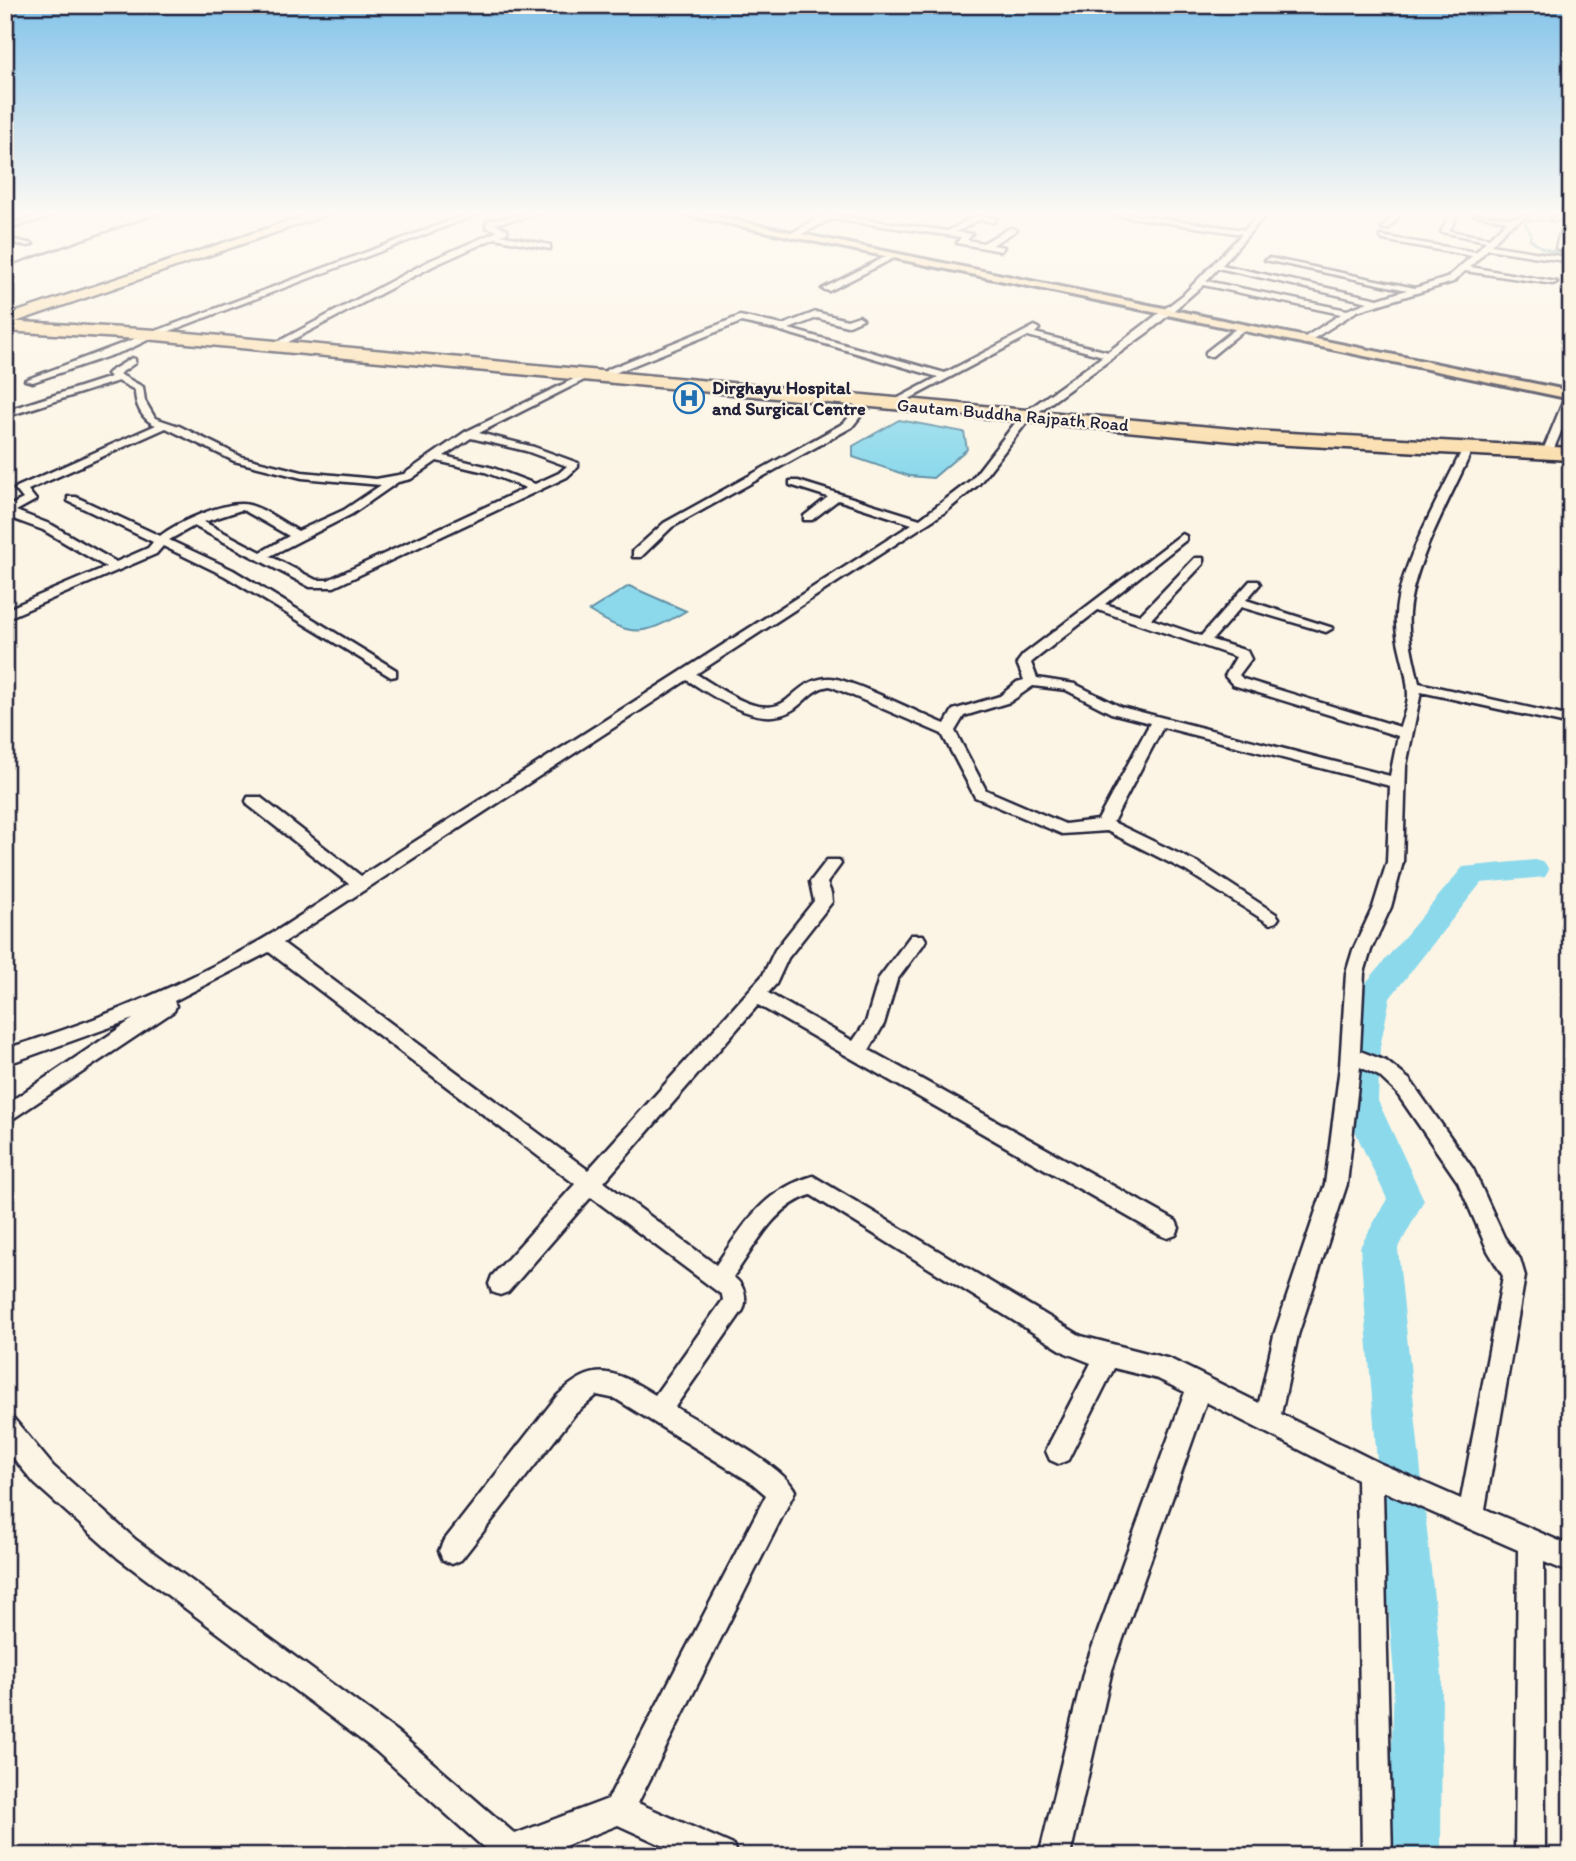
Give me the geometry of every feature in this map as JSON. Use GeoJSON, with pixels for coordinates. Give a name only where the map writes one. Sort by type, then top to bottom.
{"type":"FeatureCollection","features":[{"type":"Feature","properties":{"kind":"highway"},"geometry":{"type":"LineString","coordinates":[[9,318],[59,301]]}},
{"type":"Feature","properties":{"kind":"highway"},"geometry":{"type":"LineString","coordinates":[[9,318],[61,301]]}},
{"type":"Feature","properties":{"kind":"highway"},"geometry":{"type":"LineString","coordinates":[[9,318],[159,333]]}},
{"type":"Feature","properties":{"kind":"highway","name":"Gautam Buddha Rajpath Road"},"geometry":{"type":"LineString","coordinates":[[9,318],[38,327],[159,333],[1268,438],[1468,450],[1571,452]]}},
{"type":"Feature","properties":{"kind":"highway"},"geometry":{"type":"LineString","coordinates":[[278,344],[609,372],[898,402]]}},
{"type":"Feature","properties":{"kind":"highway"},"geometry":{"type":"LineString","coordinates":[[1028,415],[1294,436],[1547,451]]}},
{"type":"Feature","properties":{"kind":"main road"},"geometry":{"type":"LineString","coordinates":[[1103,301],[1571,395]]}},
{"type":"Feature","properties":{"kind":"street"},"geometry":{"type":"LineString","coordinates":[[30,380],[124,348],[244,301]]}},
{"type":"Feature","properties":{"kind":"street"},"geometry":{"type":"LineString","coordinates":[[278,344],[360,301]]}},
{"type":"Feature","properties":{"kind":"street"},"geometry":{"type":"LineString","coordinates":[[5,1116],[208,978],[362,885],[922,523],[975,482],[1028,415],[1180,301]]}},
{"type":"Feature","properties":{"kind":"street"},"geometry":{"type":"LineString","coordinates":[[1290,301],[1348,313]]}},
{"type":"Feature","properties":{"kind":"street"},"geometry":{"type":"LineString","coordinates":[[1305,341],[1348,313],[1375,301]]}},
{"type":"Feature","properties":{"kind":"street"},"geometry":{"type":"LineString","coordinates":[[778,328],[816,315],[847,323],[859,319]]}},
{"type":"Feature","properties":{"kind":"street"},"geometry":{"type":"LineString","coordinates":[[609,372],[740,319],[946,376]]}},
{"type":"Feature","properties":{"kind":"street"},"geometry":{"type":"LineString","coordinates":[[1209,354],[1241,329]]}},
{"type":"Feature","properties":{"kind":"street"},"geometry":{"type":"LineString","coordinates":[[898,402],[1030,331],[1111,355]]}},
{"type":"Feature","properties":{"kind":"street"},"geometry":{"type":"LineString","coordinates":[[132,361],[112,372],[140,389],[140,401],[149,418],[227,455],[326,479],[393,481],[407,477],[469,434],[589,375]]}},
{"type":"Feature","properties":{"kind":"street"},"geometry":{"type":"LineString","coordinates":[[5,414],[119,378]]}},
{"type":"Feature","properties":{"kind":"street"},"geometry":{"type":"LineString","coordinates":[[1547,451],[1571,395]]}},
{"type":"Feature","properties":{"kind":"street"},"geometry":{"type":"LineString","coordinates":[[638,554],[652,537],[668,525],[848,425],[859,412],[863,400]]}},
{"type":"Feature","properties":{"kind":"street"},"geometry":{"type":"LineString","coordinates":[[5,512],[30,500],[21,489],[165,425]]}},
{"type":"Feature","properties":{"kind":"street"},"geometry":{"type":"LineString","coordinates":[[195,523],[314,583],[330,584],[570,471],[574,465],[530,449],[469,434]]}},
{"type":"Feature","properties":{"kind":"street"},"geometry":{"type":"LineString","coordinates":[[1267,1421],[1286,1335],[1336,1184],[1361,1059],[1354,973],[1382,908],[1395,862],[1397,783],[1405,733],[1415,696],[1403,640],[1402,615],[1405,595],[1418,558],[1468,450]]}},
{"type":"Feature","properties":{"kind":"street"},"geometry":{"type":"LineString","coordinates":[[439,457],[489,470],[535,488]]}},
{"type":"Feature","properties":{"kind":"street"},"geometry":{"type":"LineString","coordinates":[[262,557],[271,549],[362,504],[393,481]]}},
{"type":"Feature","properties":{"kind":"street"},"geometry":{"type":"LineString","coordinates":[[794,483],[922,523]]}},
{"type":"Feature","properties":{"kind":"street"},"geometry":{"type":"LineString","coordinates":[[808,519],[837,496]]}},
{"type":"Feature","properties":{"kind":"street"},"geometry":{"type":"LineString","coordinates":[[72,499],[229,573],[390,673]]}},
{"type":"Feature","properties":{"kind":"street"},"geometry":{"type":"LineString","coordinates":[[5,615],[152,551],[161,539],[195,523],[245,507],[298,536]]}},
{"type":"Feature","properties":{"kind":"street"},"geometry":{"type":"LineString","coordinates":[[5,512],[26,516],[46,525],[113,566]]}},
{"type":"Feature","properties":{"kind":"street"},"geometry":{"type":"LineString","coordinates":[[1032,682],[1024,663],[1182,538]]}},
{"type":"Feature","properties":{"kind":"street"},"geometry":{"type":"LineString","coordinates":[[1142,621],[1199,561]]}},
{"type":"Feature","properties":{"kind":"street"},"geometry":{"type":"LineString","coordinates":[[1205,641],[1254,584]]}},
{"type":"Feature","properties":{"kind":"street"},"geometry":{"type":"LineString","coordinates":[[1238,602],[1326,628]]}},
{"type":"Feature","properties":{"kind":"street"},"geometry":{"type":"LineString","coordinates":[[1096,605],[1244,656],[1233,675],[1235,680],[1405,733]]}},
{"type":"Feature","properties":{"kind":"street"},"geometry":{"type":"LineString","coordinates":[[686,674],[748,707],[766,712],[782,709],[816,682],[832,682],[948,731],[980,793],[1062,829],[1072,831],[1104,824],[1192,867],[1270,918]]}},
{"type":"Feature","properties":{"kind":"street"},"geometry":{"type":"LineString","coordinates":[[948,731],[958,713],[1005,699],[1022,685],[1032,682],[1070,687],[1116,710],[1397,783]]}},
{"type":"Feature","properties":{"kind":"street"},"geometry":{"type":"LineString","coordinates":[[1415,686],[1571,721]]}},
{"type":"Feature","properties":{"kind":"street"},"geometry":{"type":"LineString","coordinates":[[1104,824],[1158,722]]}},
{"type":"Feature","properties":{"kind":"street"},"geometry":{"type":"LineString","coordinates":[[254,801],[362,885]]}},
{"type":"Feature","properties":{"kind":"street"},"geometry":{"type":"LineString","coordinates":[[500,1284],[757,996],[770,979],[785,949],[823,902],[823,893],[818,882],[833,864]]}},
{"type":"Feature","properties":{"kind":"street"},"geometry":{"type":"LineString","coordinates":[[856,1053],[875,1024],[887,978],[917,940]]}},
{"type":"Feature","properties":{"kind":"street"},"geometry":{"type":"LineString","coordinates":[[270,943],[732,1289],[735,1302],[658,1411]]}},
{"type":"Feature","properties":{"kind":"street"},"geometry":{"type":"LineString","coordinates":[[5,1057],[98,1026],[208,978]]}},
{"type":"Feature","properties":{"kind":"street"},"geometry":{"type":"LineString","coordinates":[[757,996],[1168,1228]]}},
{"type":"Feature","properties":{"kind":"street"},"geometry":{"type":"LineString","coordinates":[[1361,1059],[1391,1073],[1411,1097],[1466,1176],[1496,1244],[1512,1266],[1514,1276],[1471,1516]]}},
{"type":"Feature","properties":{"kind":"street"},"geometry":{"type":"LineString","coordinates":[[718,1280],[772,1207],[785,1194],[799,1187],[813,1185],[1050,1332],[1082,1349],[1154,1364],[1375,1474],[1571,1560]]}},
{"type":"Feature","properties":{"kind":"street"},"geometry":{"type":"LineString","coordinates":[[1059,1451],[1107,1356]]}},
{"type":"Feature","properties":{"kind":"street"},"geometry":{"type":"LineString","coordinates":[[5,1428],[44,1475],[127,1549],[386,1741],[511,1851],[618,1810],[782,1490],[761,1474],[658,1411],[605,1382],[594,1382],[566,1405],[452,1551]]}},
{"type":"Feature","properties":{"kind":"street"},"geometry":{"type":"LineString","coordinates":[[1054,1856],[1098,1670],[1199,1387]]}},
{"type":"Feature","properties":{"kind":"street"},"geometry":{"type":"LineString","coordinates":[[1375,1474],[1377,1856]]}},
{"type":"Feature","properties":{"kind":"street"},"geometry":{"type":"LineString","coordinates":[[1530,1856],[1531,1542]]}},
{"type":"Feature","properties":{"kind":"street"},"geometry":{"type":"LineString","coordinates":[[618,1810],[722,1856]]}},
{"type":"Feature","properties":{"kind":"water"},"geometry":{"type":"Polygon","coordinates":[[[899,420],[964,432],[967,449],[933,478],[909,476],[853,457],[853,446],[899,420]]]}},
{"type":"Feature","properties":{"kind":"water"},"geometry":{"type":"Polygon","coordinates":[[[629,586],[686,611],[658,626],[637,630],[616,626],[589,611],[629,586]]]}},
{"type":"Feature","properties":{"kind":"waterway"},"geometry":{"type":"LineString","coordinates":[[1415,1856],[1418,1676],[1379,1247],[1406,1200],[1361,1101],[1364,1047],[1375,994],[1473,874],[1535,870]]}},
{"type":"Feature","properties":{"kind":"place","name":"Dirghayu Hospital and Surgical Centre"},"geometry":{"type":"Point","coordinates":[689,398]}}]}
